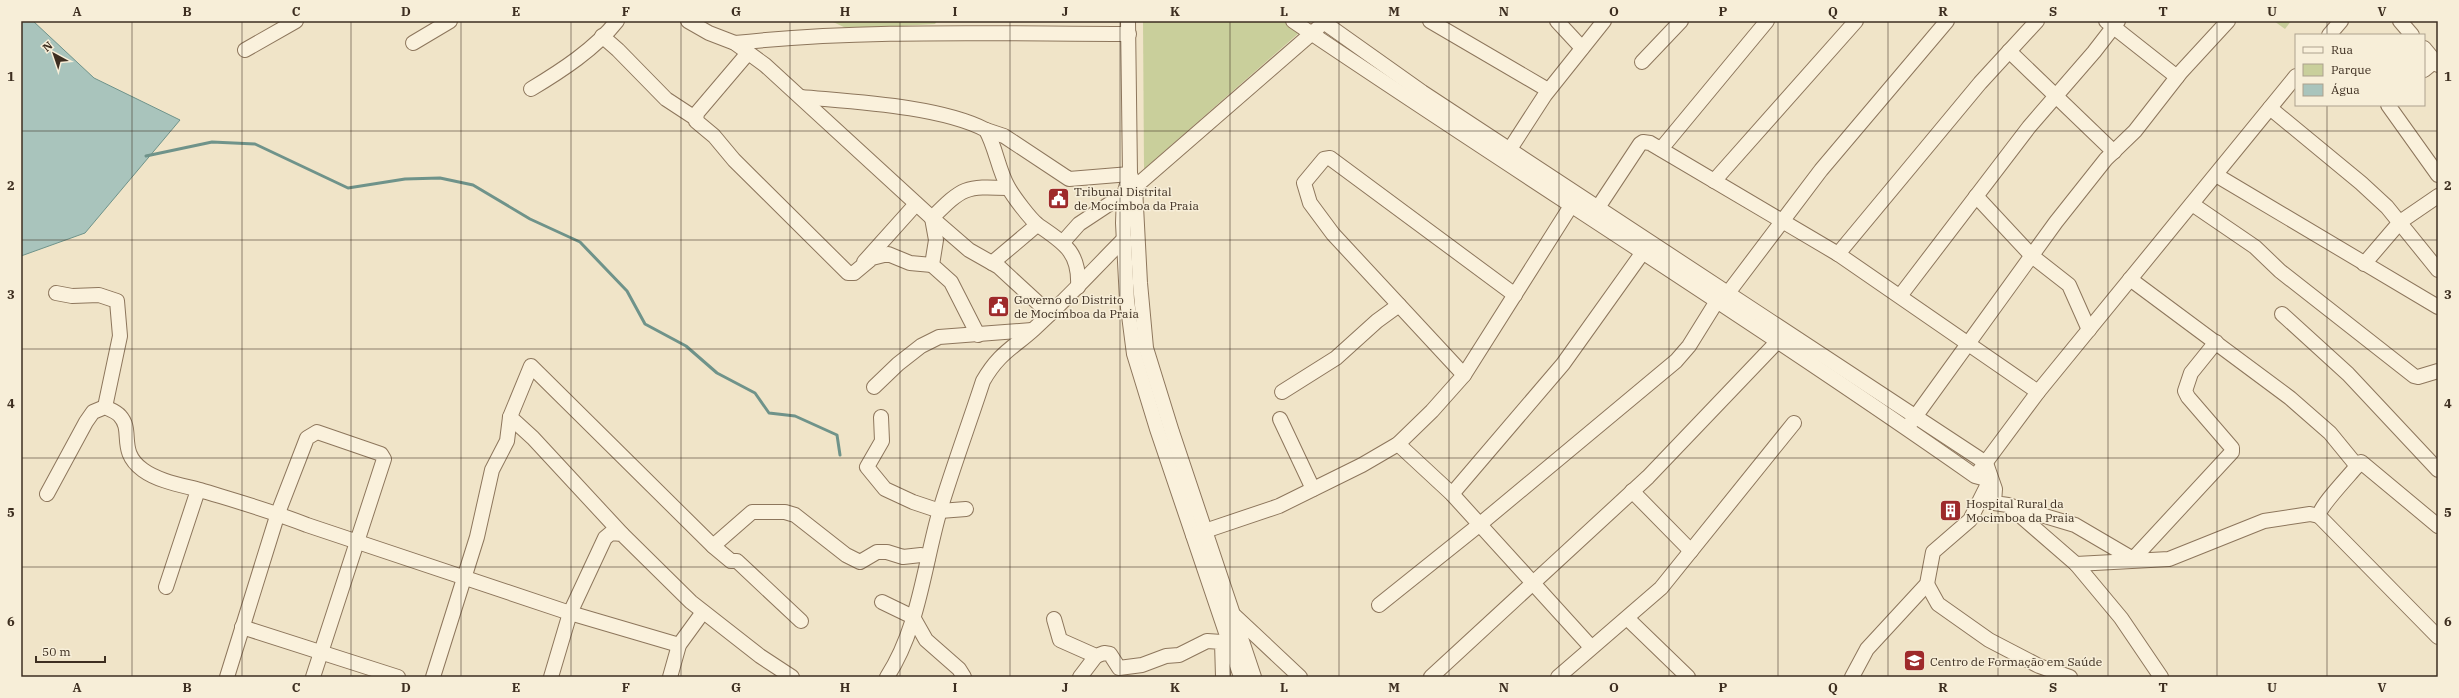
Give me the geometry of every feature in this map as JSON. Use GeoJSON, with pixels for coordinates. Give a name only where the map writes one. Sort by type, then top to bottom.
{"type":"FeatureCollection","features":[{"type":"Feature","properties":{"kind":"street"},"geometry":{"type":"LineString","coordinates":[[245,50],[296,21]]}},
{"type":"Feature","properties":{"kind":"street"},"geometry":{"type":"LineString","coordinates":[[414,43],[450,21]]}},
{"type":"Feature","properties":{"kind":"street"},"geometry":{"type":"LineString","coordinates":[[531,89],[559,72],[602,36],[617,21]]}},
{"type":"Feature","properties":{"kind":"street"},"geometry":{"type":"LineString","coordinates":[[688,21],[709,33],[735,43],[748,53],[801,98],[916,204],[969,250],[992,263],[1050,314]]}},
{"type":"Feature","properties":{"kind":"street"},"geometry":{"type":"LineString","coordinates":[[1293,21],[1432,116],[1571,206],[1643,252],[1722,297],[1911,422],[1976,476],[1990,480]]}},
{"type":"Feature","properties":{"kind":"street"},"geometry":{"type":"LineString","coordinates":[[1063,242],[1079,224],[1129,191],[1312,34],[1324,21],[1440,103],[1599,206],[1722,297],[1778,341],[1911,422],[1986,463],[1990,480],[1996,489],[1994,503],[2008,505],[2075,525],[2133,559]]}},
{"type":"Feature","properties":{"kind":"street"},"geometry":{"type":"LineString","coordinates":[[1430,21],[1548,90]]}},
{"type":"Feature","properties":{"kind":"street"},"geometry":{"type":"LineString","coordinates":[[1557,21],[1582,48]]}},
{"type":"Feature","properties":{"kind":"street"},"geometry":{"type":"LineString","coordinates":[[1510,149],[1548,90],[1604,21]]}},
{"type":"Feature","properties":{"kind":"street"},"geometry":{"type":"LineString","coordinates":[[1642,62],[1681,21]]}},
{"type":"Feature","properties":{"kind":"street"},"geometry":{"type":"LineString","coordinates":[[1714,181],[1856,21]]}},
{"type":"Feature","properties":{"kind":"street"},"geometry":{"type":"LineString","coordinates":[[1379,605],[1479,525],[1676,361],[1689,346],[1722,297],[1859,122],[1947,21]]}},
{"type":"Feature","properties":{"kind":"street"},"geometry":{"type":"LineString","coordinates":[[1838,254],[2009,51],[2037,21]]}},
{"type":"Feature","properties":{"kind":"street"},"geometry":{"type":"LineString","coordinates":[[1911,422],[2032,256],[2102,165],[2135,131],[2177,77],[2228,21]]}},
{"type":"Feature","properties":{"kind":"street"},"geometry":{"type":"LineString","coordinates":[[2330,34],[2341,21]]}},
{"type":"Feature","properties":{"kind":"street"},"geometry":{"type":"LineString","coordinates":[[2400,21],[2411,34]]}},
{"type":"Feature","properties":{"kind":"street"},"geometry":{"type":"LineString","coordinates":[[1661,149],[1763,22]]}},
{"type":"Feature","properties":{"kind":"street"},"geometry":{"type":"LineString","coordinates":[[1900,296],[1976,196],[2112,23],[2177,77]]}},
{"type":"Feature","properties":{"kind":"street"},"geometry":{"type":"LineString","coordinates":[[735,43],[775,39],[1129,28],[1130,174],[1124,239],[1127,300],[1134,354],[1200,533],[1234,615],[1254,677]]}},
{"type":"Feature","properties":{"kind":"street"},"geometry":{"type":"LineString","coordinates":[[602,36],[618,50],[666,99],[695,118],[782,209],[848,273],[854,273],[872,258],[888,254],[910,263],[932,265],[951,282],[978,335]]}},
{"type":"Feature","properties":{"kind":"street"},"geometry":{"type":"LineString","coordinates":[[2425,49],[2437,63],[2425,69]]}},
{"type":"Feature","properties":{"kind":"street"},"geometry":{"type":"LineString","coordinates":[[2009,51],[2054,96],[2114,152]]}},
{"type":"Feature","properties":{"kind":"street"},"geometry":{"type":"LineString","coordinates":[[695,118],[748,53]]}},
{"type":"Feature","properties":{"kind":"street"},"geometry":{"type":"LineString","coordinates":[[1976,476],[2038,392],[2295,77]]}},
{"type":"Feature","properties":{"kind":"street"},"geometry":{"type":"LineString","coordinates":[[801,98],[918,110],[976,125],[1004,136],[1069,179],[1130,174]]}},
{"type":"Feature","properties":{"kind":"street"},"geometry":{"type":"LineString","coordinates":[[1432,116],[1440,103]]}},
{"type":"Feature","properties":{"kind":"street"},"geometry":{"type":"LineString","coordinates":[[2389,106],[2438,175]]}},
{"type":"Feature","properties":{"kind":"street"},"geometry":{"type":"LineString","coordinates":[[2270,108],[2361,183],[2400,222],[2438,270]]}},
{"type":"Feature","properties":{"kind":"street"},"geometry":{"type":"LineString","coordinates":[[986,130],[1008,188],[1037,225],[1063,242],[1072,254],[1079,272],[1078,287]]}},
{"type":"Feature","properties":{"kind":"street"},"geometry":{"type":"LineString","coordinates":[[1599,206],[1640,144],[1650,143],[1838,254],[2038,392]]}},
{"type":"Feature","properties":{"kind":"street"},"geometry":{"type":"LineString","coordinates":[[1464,375],[1333,234],[1310,202],[1304,183],[1324,159],[1330,158],[1515,295]]}},
{"type":"Feature","properties":{"kind":"street"},"geometry":{"type":"LineString","coordinates":[[2216,175],[2438,307]]}},
{"type":"Feature","properties":{"kind":"street"},"geometry":{"type":"LineString","coordinates":[[932,218],[956,194],[964,189],[979,186],[1008,188]]}},
{"type":"Feature","properties":{"kind":"street"},"geometry":{"type":"LineString","coordinates":[[1129,191],[1146,348],[1172,432],[1241,677]]}},
{"type":"Feature","properties":{"kind":"street"},"geometry":{"type":"LineString","coordinates":[[1200,533],[1279,506],[1362,465],[1398,444],[1432,411],[1464,375],[1579,194]]}},
{"type":"Feature","properties":{"kind":"street"},"geometry":{"type":"LineString","coordinates":[[1976,196],[2032,256],[2068,285],[2088,330]]}},
{"type":"Feature","properties":{"kind":"street"},"geometry":{"type":"LineString","coordinates":[[2364,264],[2400,222],[2438,196]]}},
{"type":"Feature","properties":{"kind":"street"},"geometry":{"type":"LineString","coordinates":[[854,273],[916,204]]}},
{"type":"Feature","properties":{"kind":"street"},"geometry":{"type":"LineString","coordinates":[[2192,204],[2255,247],[2280,271],[2414,376],[2418,377],[2438,371]]}},
{"type":"Feature","properties":{"kind":"street"},"geometry":{"type":"LineString","coordinates":[[932,218],[936,240],[932,265]]}},
{"type":"Feature","properties":{"kind":"street"},"geometry":{"type":"LineString","coordinates":[[992,263],[1037,225]]}},
{"type":"Feature","properties":{"kind":"street"},"geometry":{"type":"LineString","coordinates":[[887,677],[899,659],[914,617],[940,511],[983,381],[993,364],[1008,348],[1033,330],[1078,287],[1124,239]]}},
{"type":"Feature","properties":{"kind":"street"},"geometry":{"type":"LineString","coordinates":[[1452,494],[1563,364],[1643,252]]}},
{"type":"Feature","properties":{"kind":"street"},"geometry":{"type":"LineString","coordinates":[[2130,279],[2290,398],[2324,428],[2357,466]]}},
{"type":"Feature","properties":{"kind":"street"},"geometry":{"type":"LineString","coordinates":[[56,293],[72,296],[99,295],[117,301],[120,336],[104,407]]}},
{"type":"Feature","properties":{"kind":"street"},"geometry":{"type":"LineString","coordinates":[[1282,392],[1336,358],[1377,321],[1399,305]]}},
{"type":"Feature","properties":{"kind":"street"},"geometry":{"type":"LineString","coordinates":[[2282,314],[2348,374],[2438,470]]}},
{"type":"Feature","properties":{"kind":"street"},"geometry":{"type":"LineString","coordinates":[[874,387],[898,364],[930,341],[939,337],[1033,330]]}},
{"type":"Feature","properties":{"kind":"street"},"geometry":{"type":"LineString","coordinates":[[1431,677],[1632,491],[1778,341]]}},
{"type":"Feature","properties":{"kind":"street"},"geometry":{"type":"LineString","coordinates":[[2133,559],[2232,452],[2232,448],[2188,397],[2185,391],[2191,373],[2216,342]]}},
{"type":"Feature","properties":{"kind":"street"},"geometry":{"type":"LineString","coordinates":[[433,677],[463,576],[477,537],[492,470],[507,441],[510,417],[531,366],[714,546],[731,560],[737,561],[801,621]]}},
{"type":"Feature","properties":{"kind":"street"},"geometry":{"type":"LineString","coordinates":[[104,407],[120,415],[125,424],[128,452],[140,468],[166,480],[278,513],[356,542],[463,576],[570,614],[678,645]]}},
{"type":"Feature","properties":{"kind":"street"},"geometry":{"type":"LineString","coordinates":[[47,494],[86,422],[93,412],[104,407]]}},
{"type":"Feature","properties":{"kind":"street"},"geometry":{"type":"LineString","coordinates":[[510,417],[533,438],[622,534],[703,612],[789,676]]}},
{"type":"Feature","properties":{"kind":"street"},"geometry":{"type":"LineString","coordinates":[[881,417],[882,441],[867,467],[885,489],[940,511],[966,509]]}},
{"type":"Feature","properties":{"kind":"street"},"geometry":{"type":"LineString","coordinates":[[1280,419],[1313,489]]}},
{"type":"Feature","properties":{"kind":"street"},"geometry":{"type":"LineString","coordinates":[[1558,677],[1592,647],[1628,619],[1661,588],[1794,423]]}},
{"type":"Feature","properties":{"kind":"street"},"geometry":{"type":"LineString","coordinates":[[226,677],[278,513],[307,438],[311,433],[317,432],[381,454],[384,464],[356,542],[313,677]]}},
{"type":"Feature","properties":{"kind":"street"},"geometry":{"type":"LineString","coordinates":[[1398,444],[1452,494],[1531,583],[1592,647]]}},
{"type":"Feature","properties":{"kind":"street"},"geometry":{"type":"LineString","coordinates":[[2319,516],[2322,507],[2342,486],[2361,462],[2438,526]]}},
{"type":"Feature","properties":{"kind":"street"},"geometry":{"type":"LineString","coordinates":[[1852,677],[1867,649],[1927,584],[1933,552],[1970,520],[1990,480]]}},
{"type":"Feature","properties":{"kind":"street"},"geometry":{"type":"LineString","coordinates":[[166,587],[198,490]]}},
{"type":"Feature","properties":{"kind":"street"},"geometry":{"type":"LineString","coordinates":[[1632,491],[1691,551]]}},
{"type":"Feature","properties":{"kind":"street"},"geometry":{"type":"LineString","coordinates":[[2008,505],[2076,564],[2121,618],[2161,677]]}},
{"type":"Feature","properties":{"kind":"street"},"geometry":{"type":"LineString","coordinates":[[714,546],[752,512],[785,512],[795,515],[846,555],[860,562],[877,552],[887,552],[903,557],[921,555],[928,558]]}},
{"type":"Feature","properties":{"kind":"street"},"geometry":{"type":"LineString","coordinates":[[2076,564],[2133,559],[2150,561],[2169,559],[2264,521],[2310,514],[2319,516],[2438,637]]}},
{"type":"Feature","properties":{"kind":"street"},"geometry":{"type":"LineString","coordinates":[[551,677],[570,614],[605,538],[611,533],[622,534]]}},
{"type":"Feature","properties":{"kind":"street"},"geometry":{"type":"LineString","coordinates":[[1927,584],[1938,604],[1989,640],[2039,666],[2070,677]]}},
{"type":"Feature","properties":{"kind":"street"},"geometry":{"type":"LineString","coordinates":[[882,602],[914,617],[926,640],[959,668],[964,677]]}},
{"type":"Feature","properties":{"kind":"street"},"geometry":{"type":"LineString","coordinates":[[670,677],[678,645],[703,612]]}},
{"type":"Feature","properties":{"kind":"street"},"geometry":{"type":"LineString","coordinates":[[1234,615],[1300,677]]}},
{"type":"Feature","properties":{"kind":"street"},"geometry":{"type":"LineString","coordinates":[[1054,619],[1060,640],[1096,656]]}},
{"type":"Feature","properties":{"kind":"street"},"geometry":{"type":"LineString","coordinates":[[1628,619],[1688,677]]}},
{"type":"Feature","properties":{"kind":"street"},"geometry":{"type":"LineString","coordinates":[[242,627],[321,654],[398,677]]}},
{"type":"Feature","properties":{"kind":"street"},"geometry":{"type":"LineString","coordinates":[[1080,677],[1096,656],[1104,653],[1110,654],[1119,668],[1142,665],[1166,656],[1178,655],[1208,640],[1222,642],[1224,677]]}},
{"type":"Feature","properties":{"kind":"green space"},"geometry":{"type":"Polygon","coordinates":[[[831,21],[937,21],[935,24],[848,29],[831,21]]]}},
{"type":"Feature","properties":{"kind":"green space"},"geometry":{"type":"Polygon","coordinates":[[[1143,21],[1284,21],[1300,32],[1144,169],[1143,21]]]}},
{"type":"Feature","properties":{"kind":"green space"},"geometry":{"type":"Polygon","coordinates":[[[2274,21],[2291,21],[2285,29],[2274,21]]]}},
{"type":"Feature","properties":{"kind":"water"},"geometry":{"type":"Polygon","coordinates":[[[21,21],[33,21],[94,78],[180,120],[85,233],[21,256],[21,21]]]}},
{"type":"Feature","properties":{"kind":"waterway"},"geometry":{"type":"LineString","coordinates":[[146,156],[212,142],[255,144],[348,188],[405,179],[440,178],[473,185],[530,219],[580,242],[627,291],[645,324],[686,346],[717,373],[755,393],[769,413],[795,416],[837,435],[840,455]]}},
{"type":"Feature","properties":{"kind":"place","name":"Tribunal Distrital de Mocímboa da Praia"},"geometry":{"type":"Point","coordinates":[1059,198]}},
{"type":"Feature","properties":{"kind":"place","name":"Governo do Distrito de Mocímboa da Praia"},"geometry":{"type":"Point","coordinates":[999,306]}},
{"type":"Feature","properties":{"kind":"place","name":"Hospital Rural da Mocimboa da Praia"},"geometry":{"type":"Point","coordinates":[1950,510]}},
{"type":"Feature","properties":{"kind":"place","name":"Centro de Formação em Saúde"},"geometry":{"type":"Point","coordinates":[1914,661]}}]}
